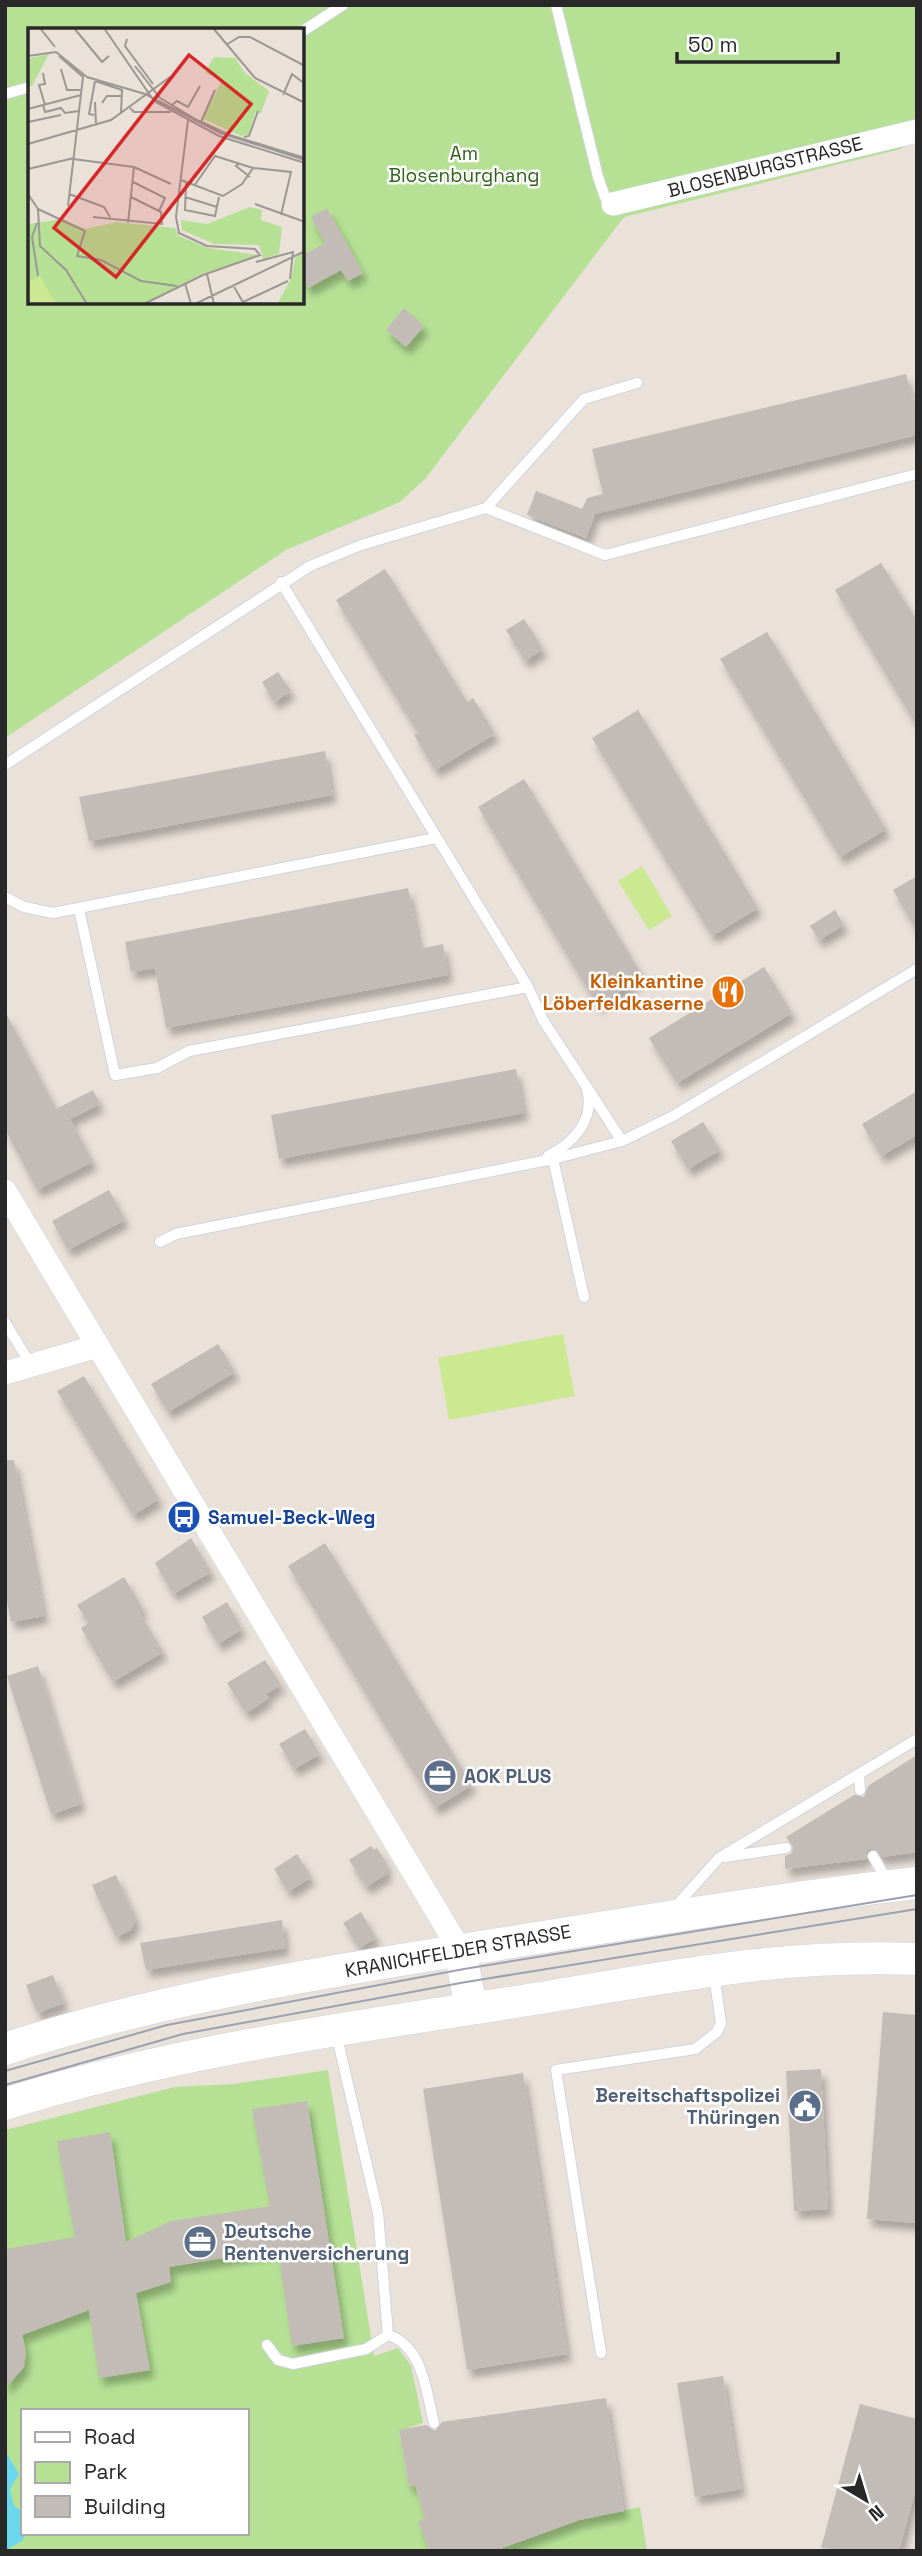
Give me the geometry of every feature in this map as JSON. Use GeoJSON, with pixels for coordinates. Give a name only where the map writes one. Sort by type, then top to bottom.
{"type":"FeatureCollection","features":[{"type":"Feature","properties":{"kind":"main road","name":"KRANICHFELDER STRASSE"},"geometry":{"type":"LineString","coordinates":[[5,2049],[74,2027],[186,1999],[667,1916],[904,1884]]}},
{"type":"Feature","properties":{"kind":"main road"},"geometry":{"type":"LineString","coordinates":[[460,1950],[471,2008]]}},
{"type":"Feature","properties":{"kind":"main road"},"geometry":{"type":"LineString","coordinates":[[5,2104],[137,2068],[335,2031],[713,1968],[801,1958],[917,1959]]}},
{"type":"Feature","properties":{"kind":"street","name":"BLOSENBURGSTRASSE"},"geometry":{"type":"LineString","coordinates":[[613,204],[917,131]]}},
{"type":"Feature","properties":{"kind":"street"},"geometry":{"type":"LineString","coordinates":[[5,1191],[460,1950]]}},
{"type":"Feature","properties":{"kind":"street"},"geometry":{"type":"LineString","coordinates":[[5,1373],[98,1346]]}},
{"type":"Feature","properties":{"kind":"lane"},"geometry":{"type":"LineString","coordinates":[[304,30],[343,5]]}},
{"type":"Feature","properties":{"kind":"lane"},"geometry":{"type":"LineString","coordinates":[[556,5],[598,177],[605,197],[613,204]]}},
{"type":"Feature","properties":{"kind":"lane"},"geometry":{"type":"LineString","coordinates":[[5,94],[28,88]]}},
{"type":"Feature","properties":{"kind":"lane"},"geometry":{"type":"LineString","coordinates":[[5,765],[281,582],[310,566],[360,545],[486,508],[584,400],[637,383]]}},
{"type":"Feature","properties":{"kind":"lane"},"geometry":{"type":"LineString","coordinates":[[486,508],[605,555],[917,474]]}},
{"type":"Feature","properties":{"kind":"lane"},"geometry":{"type":"LineString","coordinates":[[281,582],[528,987],[543,1020],[622,1141]]}},
{"type":"Feature","properties":{"kind":"lane"},"geometry":{"type":"LineString","coordinates":[[5,897],[24,907],[53,913],[436,838]]}},
{"type":"Feature","properties":{"kind":"lane"},"geometry":{"type":"LineString","coordinates":[[79,909],[115,1075],[157,1068],[189,1051],[528,987]]}},
{"type":"Feature","properties":{"kind":"lane"},"geometry":{"type":"LineString","coordinates":[[160,1242],[193,1231],[536,1163],[622,1141],[673,1116],[917,969]]}},
{"type":"Feature","properties":{"kind":"lane"},"geometry":{"type":"LineString","coordinates":[[536,1163],[565,1147],[583,1126],[589,1098],[584,1079]]}},
{"type":"Feature","properties":{"kind":"lane"},"geometry":{"type":"LineString","coordinates":[[553,1159],[584,1297]]}},
{"type":"Feature","properties":{"kind":"lane"},"geometry":{"type":"LineString","coordinates":[[5,1322],[31,1365]]}},
{"type":"Feature","properties":{"kind":"lane"},"geometry":{"type":"LineString","coordinates":[[667,1916],[719,1858],[917,1739]]}},
{"type":"Feature","properties":{"kind":"lane"},"geometry":{"type":"LineString","coordinates":[[859,1774],[860,1790]]}},
{"type":"Feature","properties":{"kind":"lane"},"geometry":{"type":"LineString","coordinates":[[719,1858],[786,1848]]}},
{"type":"Feature","properties":{"kind":"lane"},"geometry":{"type":"LineString","coordinates":[[873,1856],[904,1884]]}},
{"type":"Feature","properties":{"kind":"lane"},"geometry":{"type":"LineString","coordinates":[[601,2353],[556,2070],[695,2049],[709,2040],[721,2023],[713,1968]]}},
{"type":"Feature","properties":{"kind":"lane"},"geometry":{"type":"LineString","coordinates":[[335,2031],[378,2213],[388,2335]]}},
{"type":"Feature","properties":{"kind":"lane"},"geometry":{"type":"LineString","coordinates":[[267,2345],[278,2360],[293,2364],[366,2349],[388,2335]]}},
{"type":"Feature","properties":{"kind":"lane"},"geometry":{"type":"LineString","coordinates":[[388,2335],[403,2340],[415,2356],[434,2423]]}},
{"type":"Feature","properties":{"kind":"green space","name":"Am Blosenburghang"},"geometry":{"type":"Polygon","coordinates":[[[5,5],[917,5],[917,127],[901,149],[624,217],[425,479],[400,502],[286,550],[5,738],[5,5]]]}},
{"type":"Feature","properties":{"kind":"green space"},"geometry":{"type":"Polygon","coordinates":[[[642,866],[672,916],[649,930],[618,881],[642,866]]]}},
{"type":"Feature","properties":{"kind":"green space"},"geometry":{"type":"Polygon","coordinates":[[[563,1334],[575,1396],[449,1420],[438,1358],[563,1334]]]}},
{"type":"Feature","properties":{"kind":"green space"},"geometry":{"type":"Polygon","coordinates":[[[328,2070],[374,2356],[398,2348],[411,2366],[423,2423],[399,2431],[409,2486],[426,2484],[418,2495],[422,2509],[436,2515],[419,2521],[430,2551],[5,2551],[5,2130],[175,2087],[233,2084],[328,2070]]]}},
{"type":"Feature","properties":{"kind":"green space"},"geometry":{"type":"Polygon","coordinates":[[[640,2507],[647,2551],[494,2551],[579,2520],[640,2507]]]}},
{"type":"Feature","properties":{"kind":"water"},"geometry":{"type":"Polygon","coordinates":[[[7,2454],[19,2474],[10,2489],[14,2506],[21,2511],[21,2535],[24,2535],[23,2540],[5,2551],[7,2454]]]}},
{"type":"Feature","properties":{"kind":"building"},"geometry":{"type":"Polygon","coordinates":[[[327,208],[363,273],[348,281],[341,270],[308,288],[304,281],[304,254],[325,243],[311,217],[327,208]]]}},
{"type":"Feature","properties":{"kind":"building"},"geometry":{"type":"Polygon","coordinates":[[[404,308],[424,326],[406,347],[386,330],[404,308]]]}},
{"type":"Feature","properties":{"kind":"building"},"geometry":{"type":"Polygon","coordinates":[[[906,374],[917,418],[917,435],[595,514],[586,538],[527,515],[536,491],[582,509],[587,498],[603,494],[592,449],[906,374]]]}},
{"type":"Feature","properties":{"kind":"building"},"geometry":{"type":"Polygon","coordinates":[[[881,563],[917,621],[917,726],[835,590],[881,563]]]}},
{"type":"Feature","properties":{"kind":"building"},"geometry":{"type":"Polygon","coordinates":[[[385,569],[467,702],[473,698],[495,734],[435,770],[414,735],[418,733],[336,600],[385,569]]]}},
{"type":"Feature","properties":{"kind":"building"},"geometry":{"type":"Polygon","coordinates":[[[524,619],[543,649],[525,661],[506,630],[524,619]]]}},
{"type":"Feature","properties":{"kind":"building"},"geometry":{"type":"Polygon","coordinates":[[[767,632],[886,829],[840,857],[720,659],[767,632]]]}},
{"type":"Feature","properties":{"kind":"building"},"geometry":{"type":"Polygon","coordinates":[[[278,672],[291,691],[274,702],[262,682],[278,672]]]}},
{"type":"Feature","properties":{"kind":"building"},"geometry":{"type":"Polygon","coordinates":[[[638,710],[758,908],[712,936],[592,738],[638,710]]]}},
{"type":"Feature","properties":{"kind":"building"},"geometry":{"type":"Polygon","coordinates":[[[325,751],[332,795],[89,841],[79,797],[325,751]]]}},
{"type":"Feature","properties":{"kind":"building"},"geometry":{"type":"Polygon","coordinates":[[[524,779],[643,977],[597,1005],[478,807],[524,779]]]}},
{"type":"Feature","properties":{"kind":"building"},"geometry":{"type":"Polygon","coordinates":[[[917,876],[917,931],[893,890],[917,876]]]}},
{"type":"Feature","properties":{"kind":"building"},"geometry":{"type":"Polygon","coordinates":[[[408,888],[420,949],[443,944],[448,975],[166,1028],[155,968],[131,972],[125,942],[408,888]]]}},
{"type":"Feature","properties":{"kind":"building"},"geometry":{"type":"Polygon","coordinates":[[[835,910],[844,925],[819,940],[810,926],[835,910]]]}},
{"type":"Feature","properties":{"kind":"building"},"geometry":{"type":"Polygon","coordinates":[[[764,967],[792,1013],[677,1083],[649,1038],[764,967]]]}},
{"type":"Feature","properties":{"kind":"building"},"geometry":{"type":"Polygon","coordinates":[[[5,1011],[56,1109],[93,1090],[100,1104],[70,1119],[93,1162],[37,1190],[5,1129],[5,1011]]]}},
{"type":"Feature","properties":{"kind":"building"},"geometry":{"type":"Polygon","coordinates":[[[516,1069],[524,1113],[279,1159],[271,1115],[516,1069]]]}},
{"type":"Feature","properties":{"kind":"building"},"geometry":{"type":"Polygon","coordinates":[[[917,1091],[917,1135],[881,1156],[862,1124],[917,1091]]]}},
{"type":"Feature","properties":{"kind":"building"},"geometry":{"type":"Polygon","coordinates":[[[703,1122],[720,1150],[688,1169],[671,1141],[703,1122]]]}},
{"type":"Feature","properties":{"kind":"building"},"geometry":{"type":"Polygon","coordinates":[[[109,1190],[125,1220],[68,1250],[52,1221],[109,1190]]]}},
{"type":"Feature","properties":{"kind":"building"},"geometry":{"type":"Polygon","coordinates":[[[218,1344],[235,1372],[168,1412],[151,1384],[218,1344]]]}},
{"type":"Feature","properties":{"kind":"building"},"geometry":{"type":"Polygon","coordinates":[[[84,1376],[159,1499],[133,1515],[57,1391],[84,1376]]]}},
{"type":"Feature","properties":{"kind":"building"},"geometry":{"type":"Polygon","coordinates":[[[5,1460],[14,1460],[44,1616],[11,1622],[5,1592],[5,1460]]]}},
{"type":"Feature","properties":{"kind":"building"},"geometry":{"type":"Polygon","coordinates":[[[191,1538],[211,1572],[173,1594],[155,1563],[191,1538]]]}},
{"type":"Feature","properties":{"kind":"building"},"geometry":{"type":"Polygon","coordinates":[[[325,1543],[472,1785],[435,1808],[288,1566],[325,1543]]]}},
{"type":"Feature","properties":{"kind":"building"},"geometry":{"type":"Polygon","coordinates":[[[124,1577],[143,1609],[139,1612],[163,1652],[113,1682],[81,1628],[88,1623],[77,1605],[124,1577]]]}},
{"type":"Feature","properties":{"kind":"building"},"geometry":{"type":"Polygon","coordinates":[[[227,1602],[242,1629],[218,1644],[202,1617],[227,1602]]]}},
{"type":"Feature","properties":{"kind":"building"},"geometry":{"type":"Polygon","coordinates":[[[265,1660],[281,1685],[266,1694],[269,1698],[246,1713],[227,1683],[265,1660]]]}},
{"type":"Feature","properties":{"kind":"building"},"geometry":{"type":"Polygon","coordinates":[[[38,1666],[81,1804],[51,1814],[7,1676],[38,1666]]]}},
{"type":"Feature","properties":{"kind":"building"},"geometry":{"type":"Polygon","coordinates":[[[305,1729],[320,1754],[294,1769],[279,1744],[305,1729]]]}},
{"type":"Feature","properties":{"kind":"building"},"geometry":{"type":"Polygon","coordinates":[[[917,1755],[917,1852],[882,1857],[872,1848],[867,1851],[866,1859],[785,1869],[785,1856],[791,1854],[794,1848],[786,1837],[854,1795],[864,1797],[868,1786],[917,1755]]]}},
{"type":"Feature","properties":{"kind":"building"},"geometry":{"type":"Polygon","coordinates":[[[371,1846],[374,1850],[377,1848],[388,1866],[385,1868],[388,1873],[366,1887],[349,1860],[371,1846]]]}},
{"type":"Feature","properties":{"kind":"building"},"geometry":{"type":"Polygon","coordinates":[[[297,1854],[311,1877],[288,1892],[274,1869],[297,1854]]]}},
{"type":"Feature","properties":{"kind":"building"},"geometry":{"type":"Polygon","coordinates":[[[116,1875],[136,1919],[131,1930],[116,1937],[92,1885],[116,1875]]]}},
{"type":"Feature","properties":{"kind":"building"},"geometry":{"type":"Polygon","coordinates":[[[361,1912],[376,1938],[359,1948],[343,1923],[361,1912]]]}},
{"type":"Feature","properties":{"kind":"building"},"geometry":{"type":"Polygon","coordinates":[[[282,1920],[285,1948],[146,1970],[140,1943],[282,1920]]]}},
{"type":"Feature","properties":{"kind":"building"},"geometry":{"type":"Polygon","coordinates":[[[53,1975],[64,2003],[37,2013],[26,1985],[53,1975]]]}},
{"type":"Feature","properties":{"kind":"building"},"geometry":{"type":"Polygon","coordinates":[[[883,2012],[917,2015],[917,2223],[867,2219],[883,2012]]]}},
{"type":"Feature","properties":{"kind":"building"},"geometry":{"type":"Polygon","coordinates":[[[821,2069],[828,2209],[794,2211],[786,2071],[821,2069]]]}},
{"type":"Feature","properties":{"kind":"building"},"geometry":{"type":"Polygon","coordinates":[[[523,2073],[567,2354],[467,2370],[423,2089],[523,2073]]]}},
{"type":"Feature","properties":{"kind":"building","name":"Deutsche Rentenversicherung"},"geometry":{"type":"Polygon","coordinates":[[[307,2101],[344,2338],[292,2346],[278,2249],[169,2267],[171,2282],[136,2293],[150,2370],[99,2378],[89,2310],[22,2335],[26,2351],[24,2367],[5,2388],[5,2249],[75,2237],[57,2141],[110,2132],[126,2242],[171,2221],[270,2206],[252,2109],[307,2101]]]}},
{"type":"Feature","properties":{"kind":"building"},"geometry":{"type":"Polygon","coordinates":[[[723,2376],[741,2489],[695,2497],[677,2383],[723,2376]]]}},
{"type":"Feature","properties":{"kind":"building"},"geometry":{"type":"Polygon","coordinates":[[[606,2398],[624,2511],[579,2520],[494,2551],[430,2551],[418,2521],[425,2519],[415,2485],[409,2486],[399,2430],[426,2425],[435,2431],[442,2422],[606,2398]]]}},
{"type":"Feature","properties":{"kind":"building"},"geometry":{"type":"Polygon","coordinates":[[[860,2404],[917,2419],[917,2485],[899,2551],[821,2548],[860,2404]]]}},
{"type":"Feature","properties":{"kind":"tram line"},"geometry":{"type":"LineString","coordinates":[[5,2071],[167,2025],[464,1969],[917,1895]]}},
{"type":"Feature","properties":{"kind":"tram line"},"geometry":{"type":"LineString","coordinates":[[5,2085],[183,2034],[466,1982],[917,1909]]}},
{"type":"Feature","properties":{"kind":"place","name":"Kleinkantine Löberfeldkaserne"},"geometry":{"type":"Point","coordinates":[728,992]}},
{"type":"Feature","properties":{"kind":"place","name":"Samuel-Beck-Weg"},"geometry":{"type":"Point","coordinates":[184,1517]}},
{"type":"Feature","properties":{"kind":"place","name":"AOK PLUS"},"geometry":{"type":"Point","coordinates":[440,1776]}},
{"type":"Feature","properties":{"kind":"place","name":"Bereitschaftspolizei Thüringen"},"geometry":{"type":"Point","coordinates":[805,2106]}},
{"type":"Feature","properties":{"kind":"place","name":"Deutsche Rentenversicherung"},"geometry":{"type":"Point","coordinates":[200,2242]}}]}
